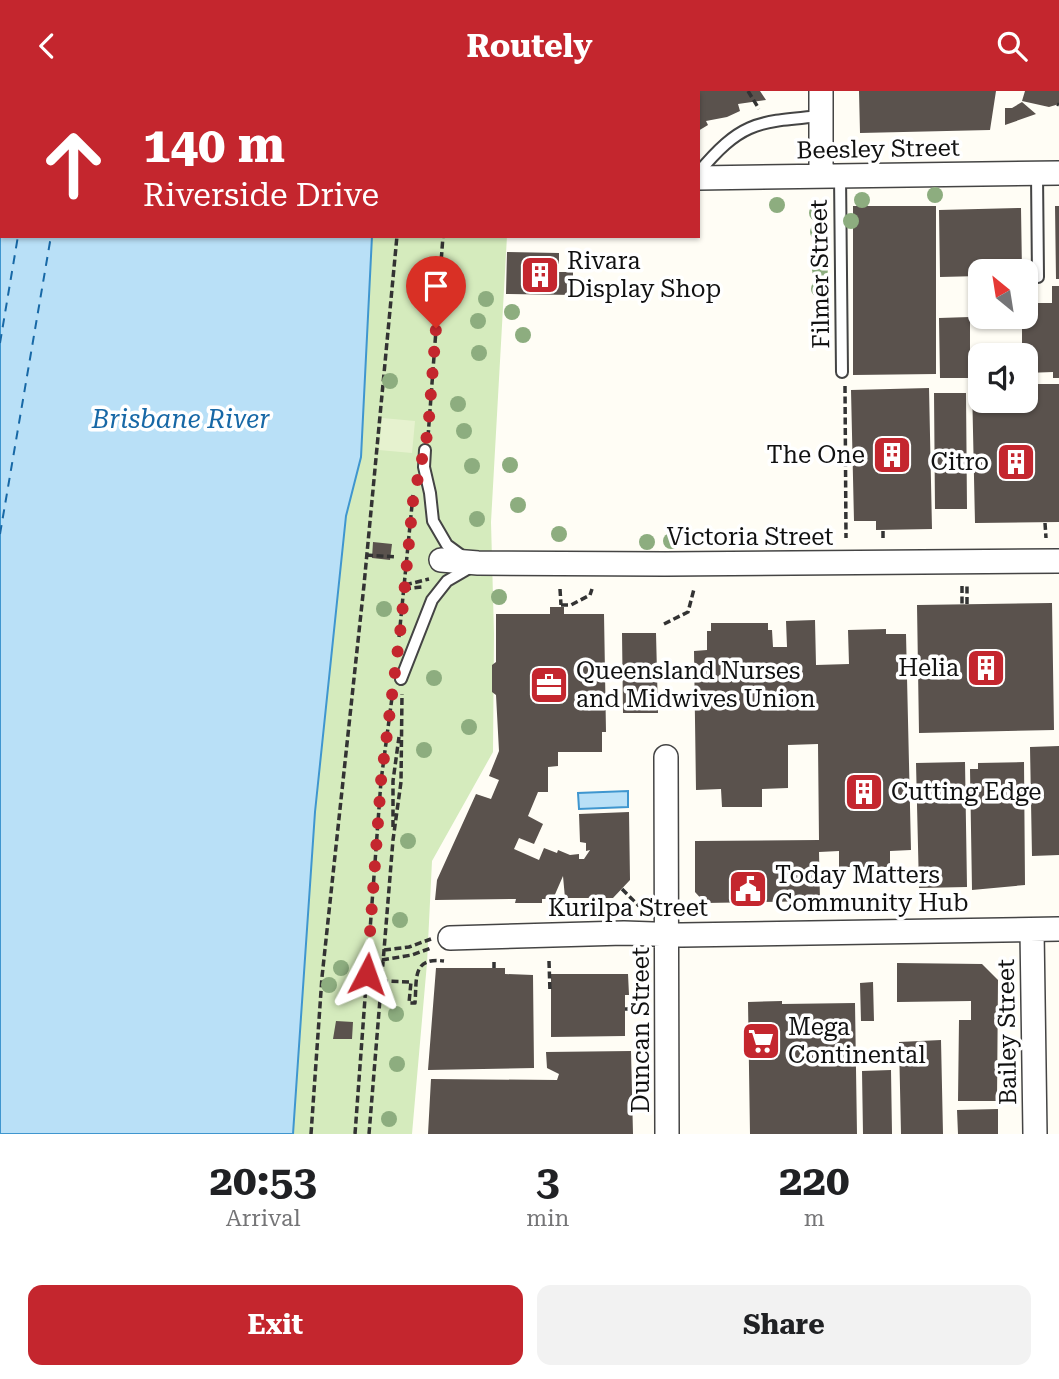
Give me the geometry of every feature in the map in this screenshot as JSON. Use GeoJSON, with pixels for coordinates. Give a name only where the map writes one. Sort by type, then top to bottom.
{"type":"FeatureCollection","features":[{"type":"Feature","properties":{"kind":"street"},"geometry":{"type":"LineString","coordinates":[[821,91],[821,116],[831,176]]}},
{"type":"Feature","properties":{"kind":"street","name":"Beesley Street"},"geometry":{"type":"LineString","coordinates":[[700,175],[1048,173]]}},
{"type":"Feature","properties":{"kind":"street","name":"Victoria Street"},"geometry":{"type":"LineString","coordinates":[[441,560],[478,563],[665,564],[1059,561]]}},
{"type":"Feature","properties":{"kind":"street","name":"Duncan Street"},"geometry":{"type":"LineString","coordinates":[[666,757],[667,1134]]}},
{"type":"Feature","properties":{"kind":"street","name":"Kurilpa Street"},"geometry":{"type":"LineString","coordinates":[[450,938],[624,933],[1059,929]]}},
{"type":"Feature","properties":{"kind":"street","name":"Bailey Street"},"geometry":{"type":"LineString","coordinates":[[1032,930],[1035,1134]]}},
{"type":"Feature","properties":{"kind":"lane"},"geometry":{"type":"LineString","coordinates":[[700,172],[722,145],[744,129],[769,122],[821,116]]}},
{"type":"Feature","properties":{"kind":"lane"},"geometry":{"type":"LineString","coordinates":[[1038,277],[1048,173]]}},
{"type":"Feature","properties":{"kind":"lane","name":"Filmer Street"},"geometry":{"type":"LineString","coordinates":[[831,176],[842,372]]}},
{"type":"Feature","properties":{"kind":"lane"},"geometry":{"type":"LineString","coordinates":[[425,450],[424,467],[433,521],[451,549],[478,563]]}},
{"type":"Feature","properties":{"kind":"lane"},"geometry":{"type":"LineString","coordinates":[[398,678],[432,600],[447,581],[478,563]]}},
{"type":"Feature","properties":{"kind":"path"},"geometry":{"type":"LineString","coordinates":[[748,91],[760,111]]}},
{"type":"Feature","properties":{"kind":"path"},"geometry":{"type":"LineString","coordinates":[[311,1134],[322,977],[397,238]]}},
{"type":"Feature","properties":{"kind":"path"},"geometry":{"type":"LineString","coordinates":[[425,450],[443,238]]}},
{"type":"Feature","properties":{"kind":"path"},"geometry":{"type":"LineString","coordinates":[[399,638],[415,488]]}},
{"type":"Feature","properties":{"kind":"path"},"geometry":{"type":"LineString","coordinates":[[1045,523],[1046,538]]}},
{"type":"Feature","properties":{"kind":"path"},"geometry":{"type":"LineString","coordinates":[[883,530],[883,538]]}},
{"type":"Feature","properties":{"kind":"path"},"geometry":{"type":"LineString","coordinates":[[366,555],[397,557]]}},
{"type":"Feature","properties":{"kind":"path"},"geometry":{"type":"LineString","coordinates":[[961,586],[964,604],[967,586]]}},
{"type":"Feature","properties":{"kind":"path"},"geometry":{"type":"LineString","coordinates":[[560,589],[561,606],[571,605],[590,595],[592,589]]}},
{"type":"Feature","properties":{"kind":"path"},"geometry":{"type":"LineString","coordinates":[[664,624],[688,613],[694,589]]}},
{"type":"Feature","properties":{"kind":"path"},"geometry":{"type":"LineString","coordinates":[[355,1134],[381,781],[398,678]]}},
{"type":"Feature","properties":{"kind":"path"},"geometry":{"type":"LineString","coordinates":[[369,1134],[382,960],[401,782],[401,722],[393,781],[393,840]]}},
{"type":"Feature","properties":{"kind":"path"},"geometry":{"type":"LineString","coordinates":[[622,889],[639,906]]}},
{"type":"Feature","properties":{"kind":"path"},"geometry":{"type":"LineString","coordinates":[[383,950],[409,947],[437,937],[450,938]]}},
{"type":"Feature","properties":{"kind":"path"},"geometry":{"type":"LineString","coordinates":[[382,960],[418,953],[450,938]]}},
{"type":"Feature","properties":{"kind":"path"},"geometry":{"type":"LineString","coordinates":[[381,981],[411,982],[410,1003],[415,1003],[417,978],[422,964],[428,960],[444,961]]}},
{"type":"Feature","properties":{"kind":"path"},"geometry":{"type":"LineString","coordinates":[[549,961],[550,992]]}},
{"type":"Feature","properties":{"kind":"path"},"geometry":{"type":"LineString","coordinates":[[494,962],[494,968]]}},
{"type":"Feature","properties":{"kind":"path"},"geometry":{"type":"LineString","coordinates":[[625,1009],[642,1009]]}},
{"type":"Feature","properties":{"kind":"green space"},"geometry":{"type":"Polygon","coordinates":[[[372,238],[507,238],[491,522],[493,752],[432,861],[427,963],[412,1134],[293,1134],[315,812],[346,516],[361,457],[372,238]]]}},
{"type":"Feature","properties":{"kind":"green space"},"geometry":{"type":"Polygon","coordinates":[[[382,418],[415,421],[412,453],[379,450],[382,418]]]}},
{"type":"Feature","properties":{"kind":"water","name":"Brisbane River"},"geometry":{"type":"Polygon","coordinates":[[[0,238],[372,238],[361,457],[346,516],[315,812],[293,1134],[0,1134],[0,238]]]}},
{"type":"Feature","properties":{"kind":"water"},"geometry":{"type":"Polygon","coordinates":[[[628,791],[628,807],[579,809],[578,793],[628,791]]]}},
{"type":"Feature","properties":{"kind":"building"},"geometry":{"type":"Polygon","coordinates":[[[700,91],[760,91],[766,100],[738,104],[740,111],[706,121],[708,125],[700,130],[700,91]]]}},
{"type":"Feature","properties":{"kind":"building"},"geometry":{"type":"Polygon","coordinates":[[[859,91],[996,91],[990,130],[860,133],[859,91]]]}},
{"type":"Feature","properties":{"kind":"building"},"geometry":{"type":"Polygon","coordinates":[[[1025,91],[1059,91],[1059,104],[1049,107],[1022,101],[1025,91]]]}},
{"type":"Feature","properties":{"kind":"building"},"geometry":{"type":"Polygon","coordinates":[[[1022,102],[1036,114],[1005,125],[1005,108],[1012,108],[1022,102]]]}},
{"type":"Feature","properties":{"kind":"building"},"geometry":{"type":"Polygon","coordinates":[[[853,206],[936,206],[936,374],[853,375],[853,206]]]}},
{"type":"Feature","properties":{"kind":"building"},"geometry":{"type":"Polygon","coordinates":[[[1055,206],[1059,206],[1059,279],[1056,279],[1055,206]]]}},
{"type":"Feature","properties":{"kind":"building"},"geometry":{"type":"Polygon","coordinates":[[[1021,208],[1022,259],[968,259],[968,276],[940,277],[939,210],[1021,208]]]}},
{"type":"Feature","properties":{"kind":"building","name":"Rivara Display Shop"},"geometry":{"type":"Polygon","coordinates":[[[507,252],[559,253],[559,272],[573,272],[573,295],[506,294],[507,252]]]}},
{"type":"Feature","properties":{"kind":"building"},"geometry":{"type":"Polygon","coordinates":[[[1052,286],[1059,286],[1059,378],[1053,378],[1053,372],[1038,373],[1038,343],[1022,343],[1022,329],[1038,329],[1038,303],[1052,303],[1052,286]]]}},
{"type":"Feature","properties":{"kind":"building"},"geometry":{"type":"Polygon","coordinates":[[[968,317],[968,378],[940,378],[939,318],[968,317]]]}},
{"type":"Feature","properties":{"kind":"building","name":"Citro"},"geometry":{"type":"Polygon","coordinates":[[[1038,384],[1059,384],[1059,522],[975,523],[973,413],[1038,413],[1038,384]]]}},
{"type":"Feature","properties":{"kind":"building","name":"The One"},"geometry":{"type":"Polygon","coordinates":[[[929,388],[932,529],[876,530],[876,521],[854,521],[851,390],[929,388]]]}},
{"type":"Feature","properties":{"kind":"building"},"geometry":{"type":"Polygon","coordinates":[[[934,393],[966,393],[967,509],[935,509],[934,393]]]}},
{"type":"Feature","properties":{"kind":"building"},"geometry":{"type":"Polygon","coordinates":[[[373,542],[392,544],[390,560],[372,558],[373,542]]]}},
{"type":"Feature","properties":{"kind":"building","name":"Helia"},"geometry":{"type":"Polygon","coordinates":[[[1052,603],[1054,730],[919,733],[917,605],[1052,603]]]}},
{"type":"Feature","properties":{"kind":"building"},"geometry":{"type":"Polygon","coordinates":[[[550,607],[564,607],[564,614],[604,614],[606,732],[602,732],[602,752],[558,752],[558,766],[548,767],[548,792],[538,792],[528,816],[543,824],[534,844],[519,838],[514,849],[539,860],[544,848],[557,853],[558,850],[570,855],[579,854],[579,859],[584,859],[590,850],[586,851],[586,843],[580,842],[579,814],[629,812],[630,880],[613,898],[565,898],[563,876],[553,899],[542,899],[542,903],[515,903],[516,899],[435,900],[437,880],[476,794],[491,799],[499,780],[489,776],[499,751],[496,695],[492,692],[492,665],[496,662],[496,614],[550,614],[550,607]]]}},
{"type":"Feature","properties":{"kind":"building"},"geometry":{"type":"Polygon","coordinates":[[[815,620],[816,665],[849,664],[848,630],[886,629],[886,634],[906,634],[911,850],[890,851],[890,867],[839,867],[839,851],[819,852],[820,901],[705,903],[695,892],[695,841],[819,840],[818,744],[788,745],[788,788],[762,789],[762,807],[722,807],[721,789],[696,790],[694,651],[707,650],[707,631],[711,631],[711,623],[768,623],[768,630],[772,630],[773,647],[787,647],[786,621],[815,620]]]}},
{"type":"Feature","properties":{"kind":"building"},"geometry":{"type":"Polygon","coordinates":[[[622,633],[656,633],[658,713],[623,713],[622,633]]]}},
{"type":"Feature","properties":{"kind":"building"},"geometry":{"type":"Polygon","coordinates":[[[1059,746],[1059,855],[1032,856],[1030,747],[1059,746]]]}},
{"type":"Feature","properties":{"kind":"building"},"geometry":{"type":"Polygon","coordinates":[[[965,762],[967,887],[919,888],[916,763],[965,762]]]}},
{"type":"Feature","properties":{"kind":"building"},"geometry":{"type":"Polygon","coordinates":[[[1024,762],[1025,885],[972,890],[970,769],[978,769],[978,763],[1024,762]]]}},
{"type":"Feature","properties":{"kind":"building"},"geometry":{"type":"Polygon","coordinates":[[[897,963],[982,964],[998,980],[997,1101],[958,1101],[959,1020],[971,1020],[971,1001],[897,1002],[897,963]]]}},
{"type":"Feature","properties":{"kind":"building"},"geometry":{"type":"Polygon","coordinates":[[[436,968],[505,968],[505,974],[533,975],[534,1068],[428,1070],[436,968]]]}},
{"type":"Feature","properties":{"kind":"building"},"geometry":{"type":"Polygon","coordinates":[[[551,974],[628,974],[625,1036],[551,1037],[551,974]]]}},
{"type":"Feature","properties":{"kind":"building"},"geometry":{"type":"Polygon","coordinates":[[[873,982],[874,1021],[861,1021],[860,983],[873,982]]]}},
{"type":"Feature","properties":{"kind":"building"},"geometry":{"type":"Polygon","coordinates":[[[782,1001],[782,1004],[855,1003],[857,1134],[750,1134],[748,1002],[782,1001]]]}},
{"type":"Feature","properties":{"kind":"building"},"geometry":{"type":"Polygon","coordinates":[[[336,1021],[353,1022],[352,1039],[333,1039],[336,1021]]]}},
{"type":"Feature","properties":{"kind":"building"},"geometry":{"type":"Polygon","coordinates":[[[941,1040],[943,1134],[901,1134],[899,1042],[941,1040]]]}},
{"type":"Feature","properties":{"kind":"building"},"geometry":{"type":"Polygon","coordinates":[[[631,1051],[633,1134],[428,1134],[431,1079],[557,1080],[559,1074],[547,1068],[546,1052],[631,1051]]]}},
{"type":"Feature","properties":{"kind":"building"},"geometry":{"type":"Polygon","coordinates":[[[891,1070],[892,1134],[863,1134],[862,1071],[891,1070]]]}},
{"type":"Feature","properties":{"kind":"building"},"geometry":{"type":"Polygon","coordinates":[[[998,1109],[998,1134],[958,1134],[957,1110],[998,1109]]]}},
{"type":"Feature","properties":{"kind":"ferry route"},"geometry":{"type":"LineString","coordinates":[[0,343],[18,238]]}},
{"type":"Feature","properties":{"kind":"ferry route"},"geometry":{"type":"LineString","coordinates":[[0,534],[51,238]]}},
{"type":"Feature","properties":{"kind":"place","name":"Rivara Display Shop"},"geometry":{"type":"Point","coordinates":[540,275]}},
{"type":"Feature","properties":{"kind":"place","name":"The One"},"geometry":{"type":"Point","coordinates":[892,455]}},
{"type":"Feature","properties":{"kind":"place","name":"Citro"},"geometry":{"type":"Point","coordinates":[1016,462]}},
{"type":"Feature","properties":{"kind":"place","name":"Helia"},"geometry":{"type":"Point","coordinates":[986,668]}},
{"type":"Feature","properties":{"kind":"place","name":"Queensland Nurses and Midwives Union"},"geometry":{"type":"Point","coordinates":[549,685]}},
{"type":"Feature","properties":{"kind":"place","name":"Cutting Edge"},"geometry":{"type":"Point","coordinates":[864,792]}},
{"type":"Feature","properties":{"kind":"place","name":"Today Matters Community Hub"},"geometry":{"type":"Point","coordinates":[748,889]}},
{"type":"Feature","properties":{"kind":"place","name":"Mega Continental"},"geometry":{"type":"Point","coordinates":[761,1041]}},
{"type":"Feature","properties":{"kind":"route"},"geometry":{"type":"LineString","coordinates":[[367,974],[381,781],[401,625],[413,501],[428,431],[436,328]]}}]}
